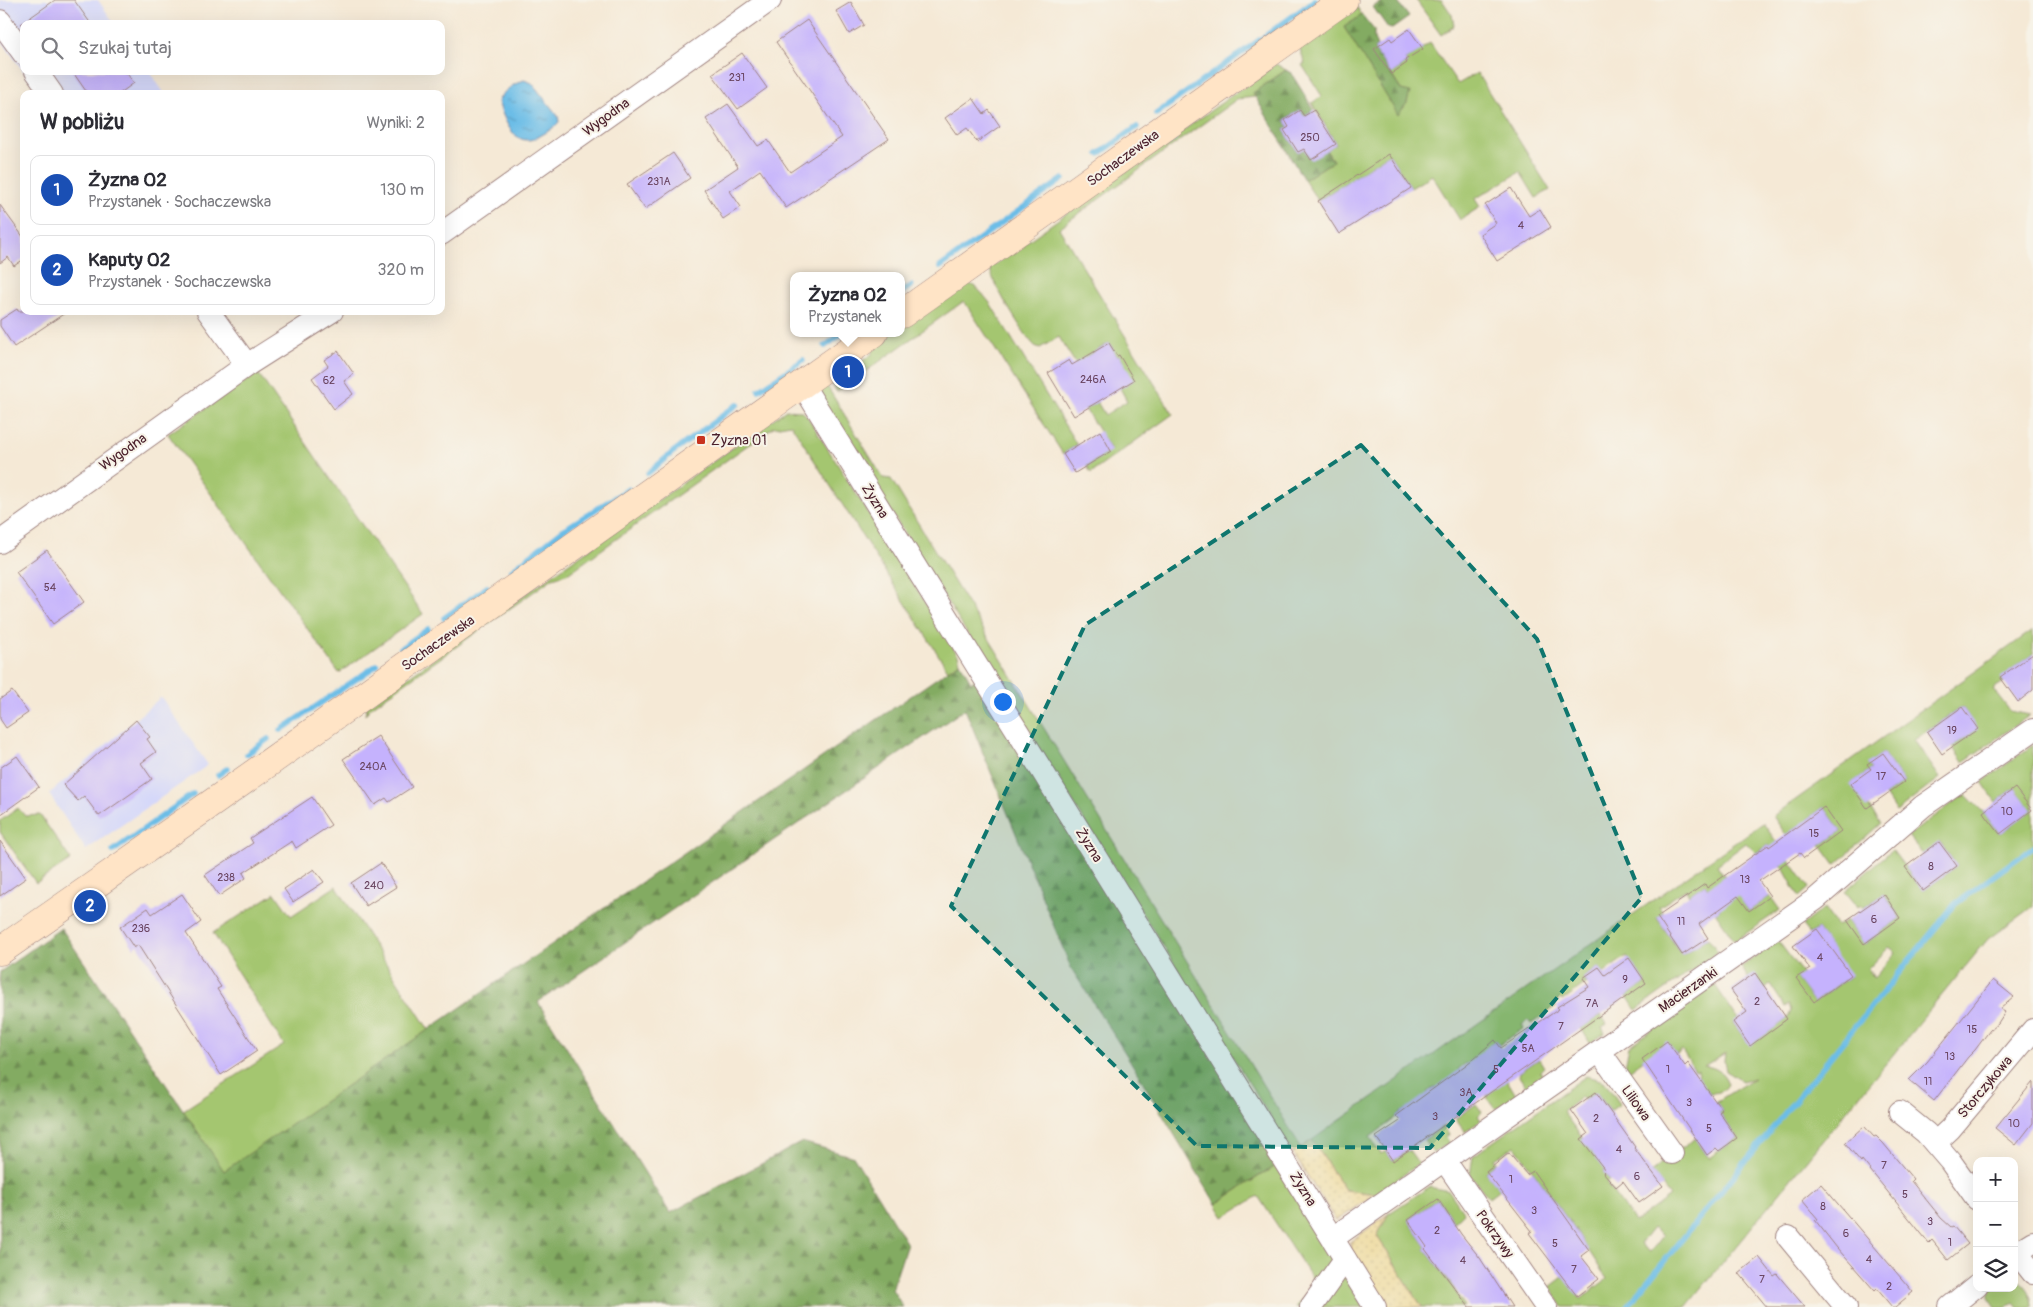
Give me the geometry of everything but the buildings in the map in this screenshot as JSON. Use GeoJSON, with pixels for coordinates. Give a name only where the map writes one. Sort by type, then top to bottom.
{"type":"FeatureCollection","features":[{"type":"Feature","properties":{"kind":"street","name":"Wygodna"},"geometry":{"type":"LineString","coordinates":[[445,231],[770,0]]}},
{"type":"Feature","properties":{"kind":"street","name":"Sochaczewska"},"geometry":{"type":"LineString","coordinates":[[905,312],[1344,0]]}},
{"type":"Feature","properties":{"kind":"street"},"geometry":{"type":"LineString","coordinates":[[0,21],[20,48]]}},
{"type":"Feature","properties":{"kind":"street"},"geometry":{"type":"LineString","coordinates":[[39,75],[49,90]]}},
{"type":"Feature","properties":{"kind":"street"},"geometry":{"type":"LineString","coordinates":[[211,315],[246,365]]}},
{"type":"Feature","properties":{"kind":"street","name":"Wygodna"},"geometry":{"type":"LineString","coordinates":[[0,542],[246,365],[326,315]]}},
{"type":"Feature","properties":{"kind":"street","name":"Sochaczewska"},"geometry":{"type":"LineString","coordinates":[[0,951],[399,671],[868,337]]}},
{"type":"Feature","properties":{"kind":"street","name":"Żyzna"},"geometry":{"type":"LineString","coordinates":[[802,384],[1375,1307]]}},
{"type":"Feature","properties":{"kind":"street","name":"Macierzanki"},"geometry":{"type":"LineString","coordinates":[[1333,1238],[1816,899],[1923,806],[2033,730]]}},
{"type":"Feature","properties":{"kind":"street","name":"Storczykowa"},"geometry":{"type":"LineString","coordinates":[[1935,1143],[1950,1129],[2033,1030]]}},
{"type":"Feature","properties":{"kind":"street","name":"Liliowa"},"geometry":{"type":"LineString","coordinates":[[1600,1052],[1672,1153]]}},
{"type":"Feature","properties":{"kind":"street"},"geometry":{"type":"LineString","coordinates":[[1900,1112],[1926,1133],[1935,1143],[1973,1194]]}},
{"type":"Feature","properties":{"kind":"street","name":"Pokrzywy"},"geometry":{"type":"LineString","coordinates":[[1445,1161],[1546,1307]]}},
{"type":"Feature","properties":{"kind":"street"},"geometry":{"type":"LineString","coordinates":[[1788,1237],[1846,1307]]}},
{"type":"Feature","properties":{"kind":"street"},"geometry":{"type":"LineString","coordinates":[[2020,1249],[2033,1273]]}},
{"type":"Feature","properties":{"kind":"street"},"geometry":{"type":"LineString","coordinates":[[1311,1307],[1345,1258]]}},
{"type":"Feature","properties":{"kind":"street"},"geometry":{"type":"LineString","coordinates":[[1950,1307],[1973,1288]]}},
{"type":"Feature","properties":{"kind":"highlighted area"},"geometry":{"type":"Polygon","coordinates":[[[1361,445],[1537,639],[1642,897],[1430,1148],[1197,1146],[951,906],[1085,625],[1361,445]]]}},
{"type":"Feature","properties":{"kind":"shaded area"},"geometry":{"type":"Polygon","coordinates":[[[0,0],[98,0],[112,20],[20,20],[20,67],[0,38],[0,0]]]}},
{"type":"Feature","properties":{"kind":"shaded area"},"geometry":{"type":"Polygon","coordinates":[[[26,75],[152,75],[162,90],[36,90],[26,75]]]}},
{"type":"Feature","properties":{"kind":"shaded area"},"geometry":{"type":"Polygon","coordinates":[[[161,697],[208,765],[86,850],[49,794],[161,697]]]}},
{"type":"Feature","properties":{"kind":"green space"},"geometry":{"type":"Polygon","coordinates":[[[1384,0],[1396,0],[1409,17],[1392,29],[1388,28],[1373,7],[1384,0]]]}},
{"type":"Feature","properties":{"kind":"green space"},"geometry":{"type":"Polygon","coordinates":[[[1416,0],[1442,0],[1452,15],[1454,26],[1441,35],[1416,0]]]}},
{"type":"Feature","properties":{"kind":"green space"},"geometry":{"type":"Polygon","coordinates":[[[1357,7],[1362,15],[1344,28],[1401,90],[1391,74],[1407,63],[1405,60],[1430,43],[1458,84],[1477,73],[1550,190],[1536,198],[1520,172],[1475,199],[1480,207],[1460,220],[1432,175],[1411,188],[1389,154],[1318,201],[1304,180],[1333,161],[1326,150],[1336,144],[1312,103],[1322,96],[1302,65],[1305,63],[1299,47],[1357,7]]]}},
{"type":"Feature","properties":{"kind":"green space"},"geometry":{"type":"Polygon","coordinates":[[[1362,15],[1374,30],[1377,47],[1374,49],[1401,90],[1410,92],[1407,103],[1398,115],[1344,27],[1362,15]]]}},
{"type":"Feature","properties":{"kind":"green space"},"geometry":{"type":"Polygon","coordinates":[[[1276,64],[1286,70],[1253,93],[1255,97],[1237,99],[1059,228],[1173,414],[1091,473],[1087,466],[1111,450],[1085,409],[1097,402],[1105,415],[1127,401],[1120,388],[1133,380],[1119,355],[1117,356],[1109,343],[1087,356],[1095,369],[1083,376],[1059,337],[1040,348],[1035,346],[1009,308],[990,268],[1276,64]]]}},
{"type":"Feature","properties":{"kind":"green space"},"geometry":{"type":"Polygon","coordinates":[[[1286,70],[1291,73],[1314,110],[1304,116],[1300,110],[1285,120],[1289,127],[1284,130],[1298,152],[1304,149],[1326,150],[1333,161],[1304,180],[1253,93],[1286,70]]]}},
{"type":"Feature","properties":{"kind":"green space"},"geometry":{"type":"Polygon","coordinates":[[[963,283],[968,283],[975,287],[990,303],[1077,445],[1063,454],[964,301],[837,392],[832,383],[872,354],[872,348],[887,337],[905,337],[905,324],[963,283]]]}},
{"type":"Feature","properties":{"kind":"green space"},"geometry":{"type":"Polygon","coordinates":[[[258,373],[423,614],[339,673],[168,434],[258,373]]]}},
{"type":"Feature","properties":{"kind":"green space"},"geometry":{"type":"Polygon","coordinates":[[[827,386],[883,478],[891,479],[1301,1147],[1293,1153],[822,402],[821,390],[827,386]]]}},
{"type":"Feature","properties":{"kind":"green space"},"geometry":{"type":"Polygon","coordinates":[[[786,410],[802,411],[807,416],[958,655],[960,662],[948,670],[791,424],[773,427],[569,573],[553,578],[370,708],[365,715],[367,706],[786,410]]]}},
{"type":"Feature","properties":{"kind":"green space"},"geometry":{"type":"Polygon","coordinates":[[[2033,630],[2033,654],[2001,677],[2004,682],[1993,689],[2010,711],[2030,715],[1963,762],[1952,747],[1977,729],[1962,707],[1914,740],[1940,778],[1896,812],[1885,795],[1904,782],[1883,753],[1868,764],[1871,769],[1851,784],[1881,823],[1835,865],[1821,846],[1841,831],[1824,807],[1786,835],[1773,816],[2033,630]]]}},
{"type":"Feature","properties":{"kind":"green space"},"geometry":{"type":"Polygon","coordinates":[[[960,662],[971,682],[979,678],[1281,1162],[1216,1204],[1129,1059],[1071,968],[965,709],[538,1002],[670,1213],[802,1142],[854,1157],[907,1244],[892,1289],[903,1307],[0,1307],[0,972],[61,928],[224,1171],[960,662]]]}},
{"type":"Feature","properties":{"kind":"green space"},"geometry":{"type":"Polygon","coordinates":[[[2033,745],[2033,906],[1988,939],[1686,1307],[1563,1307],[1550,1287],[1563,1277],[1580,1299],[1607,1279],[1578,1234],[1515,1146],[1494,1159],[1496,1163],[1486,1172],[1500,1189],[1489,1198],[1470,1175],[1473,1156],[1586,1076],[1604,1081],[1620,1104],[1610,1111],[1596,1092],[1584,1100],[1581,1097],[1563,1112],[1606,1170],[1603,1172],[1610,1180],[1606,1183],[1635,1222],[1670,1196],[1652,1172],[1673,1155],[1672,1153],[1684,1147],[1695,1138],[1709,1158],[1737,1138],[1719,1112],[1722,1110],[1716,1102],[1754,1078],[1742,1081],[1726,1071],[1725,1053],[1704,1066],[1719,1071],[1728,1084],[1720,1092],[1710,1093],[1697,1079],[1698,1070],[1695,1071],[1682,1050],[1676,1054],[1667,1042],[1629,1071],[1625,1066],[1629,1046],[1715,985],[1738,1019],[1733,1023],[1750,1045],[1787,1019],[1791,1010],[1789,1005],[1785,1007],[1770,984],[1765,988],[1748,978],[1741,967],[1778,941],[1803,974],[1797,979],[1814,1002],[1850,976],[1817,929],[1809,934],[1802,925],[1824,908],[1837,926],[1847,920],[1864,944],[1900,918],[1884,894],[1863,908],[1861,905],[1858,907],[1845,891],[1892,850],[1923,891],[1957,866],[1940,842],[1923,854],[1908,836],[1965,794],[1983,812],[2000,834],[2031,810],[2015,788],[1996,802],[1982,782],[2033,745]],[[1889,947],[1868,969],[1874,978],[1896,952],[1889,947]],[[1653,1228],[1640,1244],[1650,1252],[1663,1236],[1653,1228]]]}},
{"type":"Feature","properties":{"kind":"green space"},"geometry":{"type":"Polygon","coordinates":[[[18,808],[25,816],[40,815],[71,860],[36,883],[0,832],[0,821],[18,808]]]}},
{"type":"Feature","properties":{"kind":"green space"},"geometry":{"type":"Polygon","coordinates":[[[1763,823],[1809,888],[1799,897],[1768,845],[1756,853],[1746,843],[1717,865],[1749,911],[1770,896],[1780,910],[1735,941],[1715,912],[1721,908],[1705,884],[1689,895],[1686,889],[1659,907],[1663,913],[1657,918],[1682,955],[1708,938],[1718,952],[1636,1010],[1627,996],[1646,983],[1627,956],[1603,973],[1599,967],[1583,978],[1586,983],[1562,1001],[1560,999],[1555,1004],[1556,1006],[1531,1024],[1528,1020],[1522,1025],[1524,1028],[1499,1045],[1495,1040],[1468,1066],[1466,1063],[1458,1069],[1460,1071],[1437,1089],[1435,1087],[1427,1092],[1429,1095],[1397,1115],[1397,1117],[1370,1137],[1381,1154],[1386,1151],[1393,1161],[1409,1150],[1419,1164],[1376,1194],[1345,1190],[1312,1140],[1763,823]]]}},
{"type":"Feature","properties":{"kind":"green space"},"geometry":{"type":"Polygon","coordinates":[[[336,886],[429,1030],[224,1172],[182,1111],[284,1045],[213,933],[275,893],[291,916],[336,886]]]}},
{"type":"Feature","properties":{"kind":"green space"},"geometry":{"type":"Polygon","coordinates":[[[1601,1015],[1607,1024],[1602,1027],[1605,1033],[1590,1043],[1581,1028],[1601,1015]]]}},
{"type":"Feature","properties":{"kind":"green space"},"geometry":{"type":"Polygon","coordinates":[[[1539,1059],[1544,1067],[1540,1071],[1543,1076],[1526,1087],[1519,1076],[1520,1072],[1539,1059]]]}},
{"type":"Feature","properties":{"kind":"green space"},"geometry":{"type":"Polygon","coordinates":[[[1507,1080],[1516,1095],[1496,1109],[1487,1097],[1488,1093],[1507,1080]]]}},
{"type":"Feature","properties":{"kind":"green space"},"geometry":{"type":"Polygon","coordinates":[[[1476,1104],[1482,1112],[1478,1116],[1481,1120],[1465,1132],[1456,1118],[1476,1104]]]}},
{"type":"Feature","properties":{"kind":"green space"},"geometry":{"type":"Polygon","coordinates":[[[1443,1126],[1449,1135],[1446,1137],[1449,1143],[1433,1153],[1424,1140],[1443,1126]]]}},
{"type":"Feature","properties":{"kind":"green space"},"geometry":{"type":"Polygon","coordinates":[[[1281,1162],[1333,1255],[1333,1266],[1301,1307],[1295,1307],[1316,1284],[1258,1196],[1224,1217],[1216,1204],[1281,1162]]]}},
{"type":"Feature","properties":{"kind":"green space"},"geometry":{"type":"Polygon","coordinates":[[[1429,1187],[1449,1191],[1464,1213],[1454,1223],[1438,1199],[1408,1220],[1427,1247],[1425,1249],[1465,1307],[1422,1307],[1377,1236],[1388,1214],[1429,1187]]]}},
{"type":"Feature","properties":{"kind":"green space"},"geometry":{"type":"Polygon","coordinates":[[[1344,1276],[1364,1307],[1321,1307],[1344,1276]]]}},
{"type":"Feature","properties":{"kind":"green space"},"geometry":{"type":"Polygon","coordinates":[[[2018,1280],[2028,1290],[2032,1298],[2033,1307],[2018,1307],[2014,1302],[2006,1307],[1996,1307],[1989,1297],[1989,1292],[2018,1292],[2018,1280]]]}},
{"type":"Feature","properties":{"kind":"sand"},"geometry":{"type":"Polygon","coordinates":[[[1312,1140],[1345,1190],[1376,1194],[1336,1221],[1293,1153],[1312,1140]]]}},
{"type":"Feature","properties":{"kind":"sand"},"geometry":{"type":"Polygon","coordinates":[[[1388,1214],[1377,1236],[1422,1307],[1386,1307],[1351,1252],[1350,1242],[1388,1214]]]}},
{"type":"Feature","properties":{"kind":"water"},"geometry":{"type":"Polygon","coordinates":[[[524,80],[532,83],[558,116],[559,122],[548,131],[531,140],[524,140],[512,132],[498,102],[502,94],[509,88],[524,80]]]}},
{"type":"Feature","properties":{"kind":"waterway"},"geometry":{"type":"LineString","coordinates":[[1156,114],[1315,0]]}},
{"type":"Feature","properties":{"kind":"waterway"},"geometry":{"type":"LineString","coordinates":[[1099,154],[1137,127]]}},
{"type":"Feature","properties":{"kind":"waterway"},"geometry":{"type":"LineString","coordinates":[[1164,145],[1174,138]]}},
{"type":"Feature","properties":{"kind":"waterway"},"geometry":{"type":"LineString","coordinates":[[940,267],[1063,179]]}},
{"type":"Feature","properties":{"kind":"waterway"},"geometry":{"type":"LineString","coordinates":[[905,290],[911,286]]}},
{"type":"Feature","properties":{"kind":"waterway"},"geometry":{"type":"LineString","coordinates":[[825,346],[837,337]]}},
{"type":"Feature","properties":{"kind":"waterway"},"geometry":{"type":"LineString","coordinates":[[759,390],[803,360]]}},
{"type":"Feature","properties":{"kind":"waterway"},"geometry":{"type":"LineString","coordinates":[[648,473],[738,404]]}},
{"type":"Feature","properties":{"kind":"waterway"},"geometry":{"type":"LineString","coordinates":[[512,570],[563,530],[628,489]]}},
{"type":"Feature","properties":{"kind":"waterway"},"geometry":{"type":"LineString","coordinates":[[444,618],[487,587]]}},
{"type":"Feature","properties":{"kind":"waterway"},"geometry":{"type":"LineString","coordinates":[[401,648],[428,629]]}},
{"type":"Feature","properties":{"kind":"waterway"},"geometry":{"type":"LineString","coordinates":[[281,730],[377,665]]}},
{"type":"Feature","properties":{"kind":"waterway"},"geometry":{"type":"LineString","coordinates":[[247,754],[268,739]]}},
{"type":"Feature","properties":{"kind":"waterway"},"geometry":{"type":"LineString","coordinates":[[218,775],[228,768]]}},
{"type":"Feature","properties":{"kind":"waterway"},"geometry":{"type":"LineString","coordinates":[[113,851],[193,794]]}},
{"type":"Feature","properties":{"kind":"waterway"},"geometry":{"type":"LineString","coordinates":[[1627,1307],[1955,904],[2033,847]]}},
{"type":"Feature","properties":{"kind":"place","name":"Żyzna 02"},"geometry":{"type":"Point","coordinates":[848,372]}},
{"type":"Feature","properties":{"kind":"place","name":"Żyzna 01"},"geometry":{"type":"Point","coordinates":[701,440]}},
{"type":"Feature","properties":{"kind":"place","name":"Kaputy 02"},"geometry":{"type":"Point","coordinates":[90,906]}}]}
